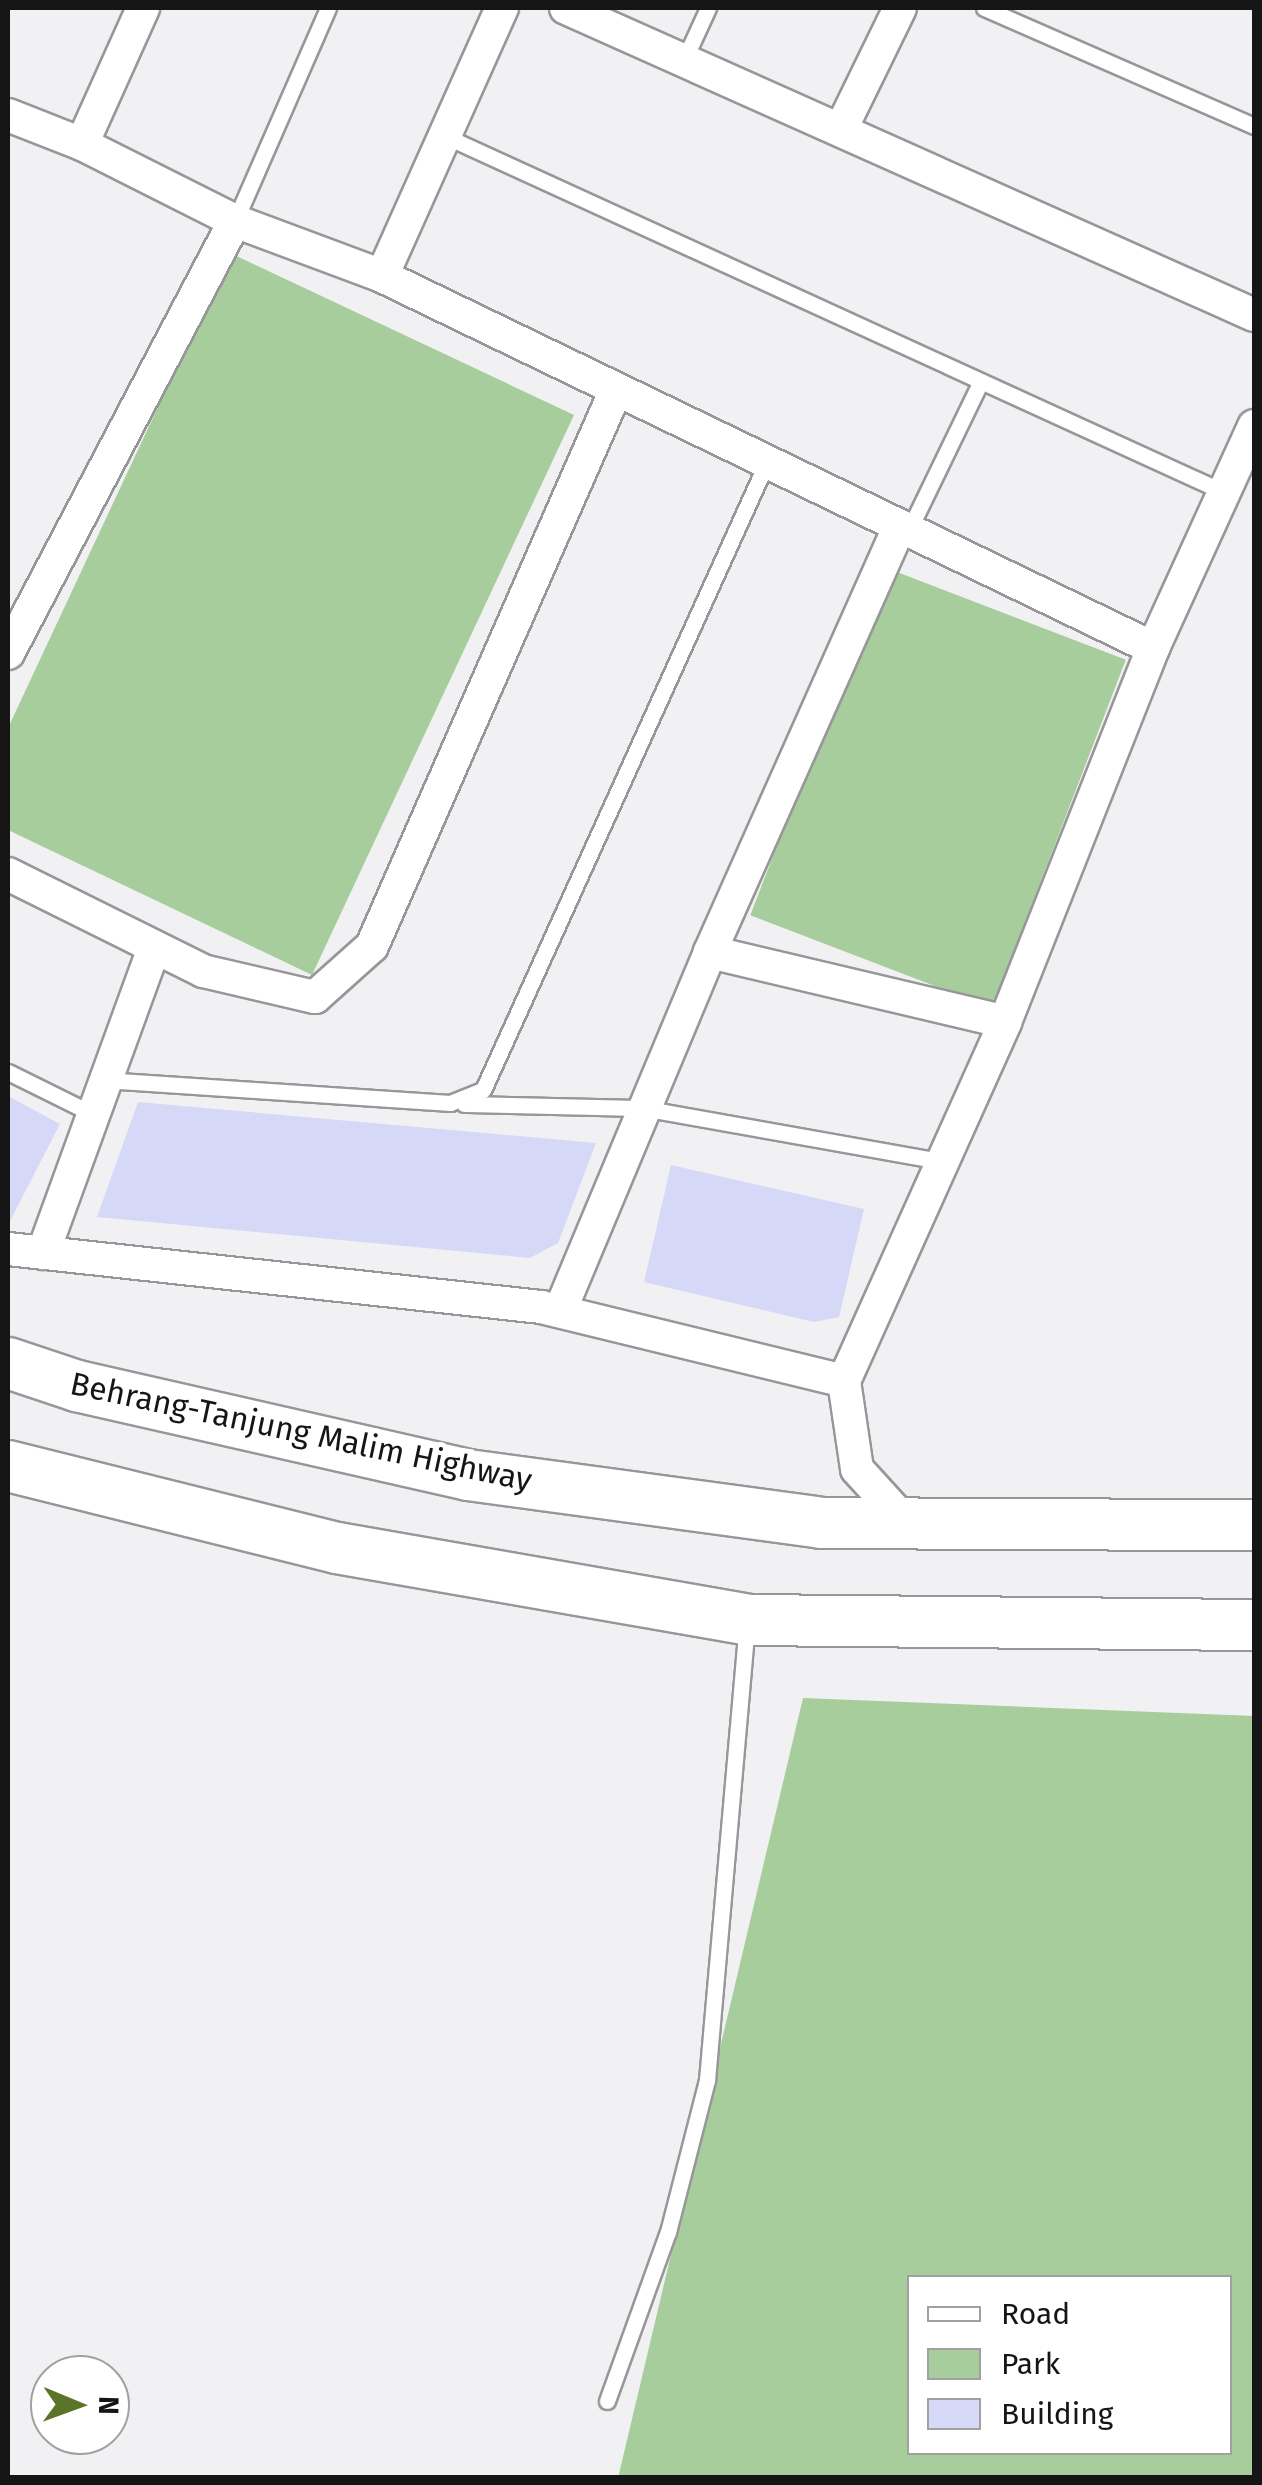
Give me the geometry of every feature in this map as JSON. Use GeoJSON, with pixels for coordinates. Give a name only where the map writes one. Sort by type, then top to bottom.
{"type":"FeatureCollection","features":[{"type":"Feature","properties":{"kind":"main road","name":"Behrang-Tanjung Malim Highway"},"geometry":{"type":"LineString","coordinates":[[8,1363],[77,1386],[468,1474],[821,1523],[1254,1525]]}},
{"type":"Feature","properties":{"kind":"main road"},"geometry":{"type":"LineString","coordinates":[[8,1466],[337,1548],[748,1620],[1254,1625]]}},
{"type":"Feature","properties":{"kind":"street"},"geometry":{"type":"LineString","coordinates":[[82,144],[143,8]]}},
{"type":"Feature","properties":{"kind":"street"},"geometry":{"type":"LineString","coordinates":[[382,276],[502,8]]}},
{"type":"Feature","properties":{"kind":"street"},"geometry":{"type":"LineString","coordinates":[[566,8],[686,58],[1254,316]]}},
{"type":"Feature","properties":{"kind":"street"},"geometry":{"type":"LineString","coordinates":[[842,128],[900,8]]}},
{"type":"Feature","properties":{"kind":"street"},"geometry":{"type":"LineString","coordinates":[[8,115],[82,144],[235,220],[382,276],[1153,648]]}},
{"type":"Feature","properties":{"kind":"street"},"geometry":{"type":"LineString","coordinates":[[8,653],[235,220]]}},
{"type":"Feature","properties":{"kind":"street"},"geometry":{"type":"LineString","coordinates":[[8,874],[154,948],[268,992],[315,997],[372,946],[616,390]]}},
{"type":"Feature","properties":{"kind":"street"},"geometry":{"type":"LineString","coordinates":[[909,1526],[857,1469],[844,1381],[1004,1022],[1153,648],[1254,426]]}},
{"type":"Feature","properties":{"kind":"street"},"geometry":{"type":"LineString","coordinates":[[560,1311],[710,952],[904,530]]}},
{"type":"Feature","properties":{"kind":"street"},"geometry":{"type":"LineString","coordinates":[[43,1253],[154,948]]}},
{"type":"Feature","properties":{"kind":"street"},"geometry":{"type":"LineString","coordinates":[[710,952],[1004,1022]]}},
{"type":"Feature","properties":{"kind":"street"},"geometry":{"type":"LineString","coordinates":[[8,1249],[560,1311],[844,1381]]}},
{"type":"Feature","properties":{"kind":"lane"},"geometry":{"type":"LineString","coordinates":[[235,220],[328,8]]}},
{"type":"Feature","properties":{"kind":"lane"},"geometry":{"type":"LineString","coordinates":[[686,58],[708,8]]}},
{"type":"Feature","properties":{"kind":"lane"},"geometry":{"type":"LineString","coordinates":[[984,8],[1254,126]]}},
{"type":"Feature","properties":{"kind":"lane"},"geometry":{"type":"LineString","coordinates":[[445,136],[1226,493]]}},
{"type":"Feature","properties":{"kind":"lane"},"geometry":{"type":"LineString","coordinates":[[904,530],[980,383]]}},
{"type":"Feature","properties":{"kind":"lane"},"geometry":{"type":"LineString","coordinates":[[450,1103],[470,1099],[496,1072],[766,464]]}},
{"type":"Feature","properties":{"kind":"lane"},"geometry":{"type":"LineString","coordinates":[[8,1072],[91,1113]]}},
{"type":"Feature","properties":{"kind":"lane"},"geometry":{"type":"LineString","coordinates":[[104,1080],[450,1103],[642,1108],[940,1160]]}},
{"type":"Feature","properties":{"kind":"lane"},"geometry":{"type":"LineString","coordinates":[[608,2401],[668,2232],[708,2080],[748,1620]]}},
{"type":"Feature","properties":{"kind":"green space"},"geometry":{"type":"Polygon","coordinates":[[[230,253],[574,415],[312,975],[8,830],[8,728],[230,253]]]}},
{"type":"Feature","properties":{"kind":"green space"},"geometry":{"type":"Polygon","coordinates":[[[884,567],[1126,660],[992,1008],[750,915],[884,567]]]}},
{"type":"Feature","properties":{"kind":"green space"},"geometry":{"type":"Polygon","coordinates":[[[803,1698],[1254,1716],[1254,2477],[618,2478],[803,1698]]]}},
{"type":"Feature","properties":{"kind":"building"},"geometry":{"type":"Polygon","coordinates":[[[8,1096],[60,1124],[8,1225],[8,1096]]]}},
{"type":"Feature","properties":{"kind":"building"},"geometry":{"type":"Polygon","coordinates":[[[138,1102],[596,1143],[558,1243],[530,1258],[97,1217],[138,1102]]]}},
{"type":"Feature","properties":{"kind":"building"},"geometry":{"type":"Polygon","coordinates":[[[671,1165],[864,1209],[839,1317],[814,1322],[644,1282],[671,1165]]]}}]}
